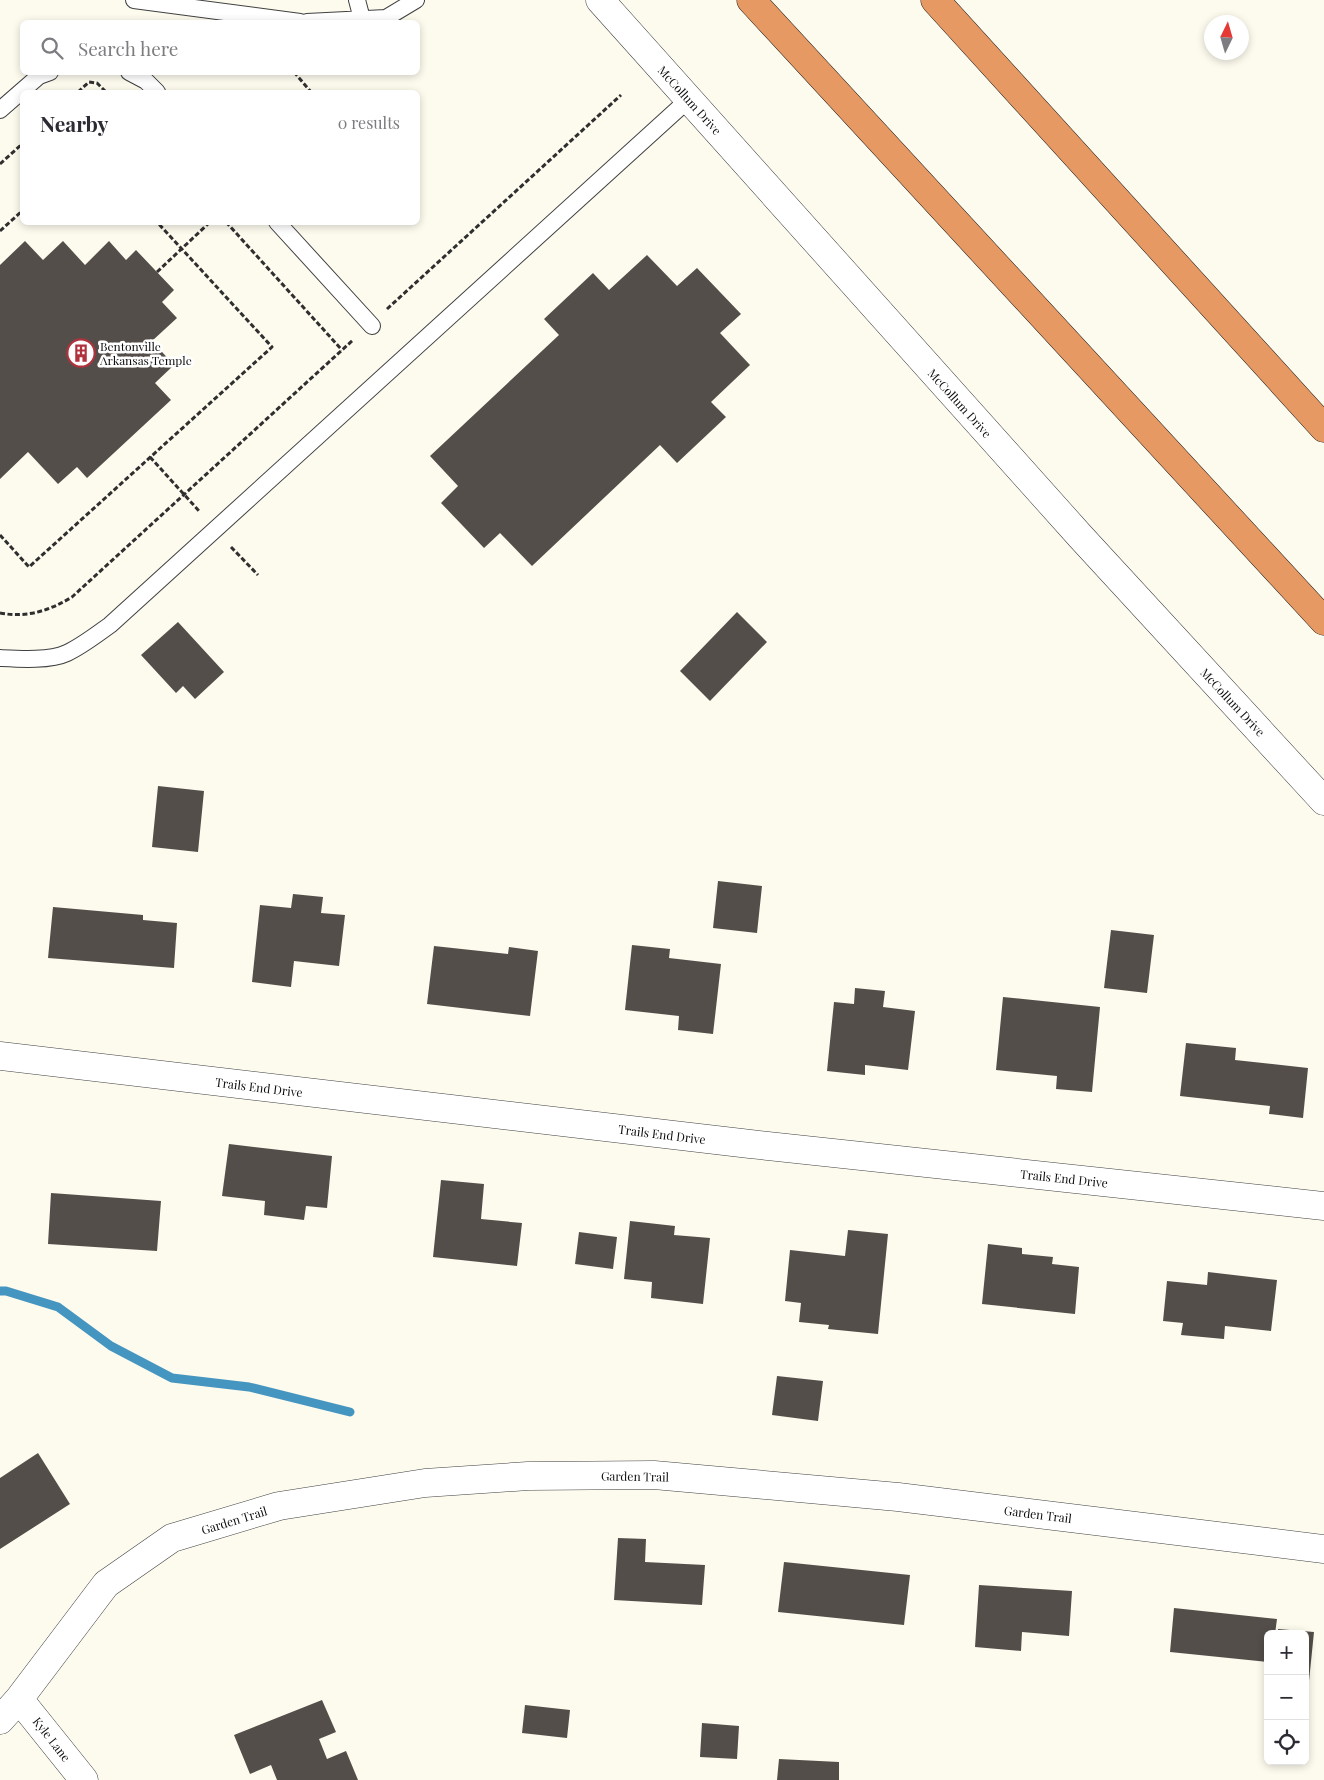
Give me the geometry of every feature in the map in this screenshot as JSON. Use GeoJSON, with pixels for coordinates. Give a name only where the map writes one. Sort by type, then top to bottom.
{"type":"FeatureCollection","features":[{"type":"Feature","properties":{"kind":"highway"},"geometry":{"type":"LineString","coordinates":[[751,0],[1324,621]]}},
{"type":"Feature","properties":{"kind":"highway"},"geometry":{"type":"LineString","coordinates":[[935,0],[1324,428]]}},
{"type":"Feature","properties":{"kind":"street","name":"McCollum Drive"},"geometry":{"type":"LineString","coordinates":[[600,0],[1080,536],[1324,801]]}},
{"type":"Feature","properties":{"kind":"street","name":"Trails End Drive"},"geometry":{"type":"LineString","coordinates":[[0,1056],[760,1145],[1324,1206]]}},
{"type":"Feature","properties":{"kind":"street","name":"Garden Trail"},"geometry":{"type":"LineString","coordinates":[[0,1720],[20,1699],[106,1584],[172,1538],[279,1506],[425,1483],[528,1476],[654,1475],[898,1498],[1324,1549]]}},
{"type":"Feature","properties":{"kind":"street","name":"Kyle Lane"},"geometry":{"type":"LineString","coordinates":[[20,1699],[84,1780]]}},
{"type":"Feature","properties":{"kind":"lane"},"geometry":{"type":"LineString","coordinates":[[134,0],[285,20]]}},
{"type":"Feature","properties":{"kind":"lane"},"geometry":{"type":"LineString","coordinates":[[357,0],[362,19]]}},
{"type":"Feature","properties":{"kind":"lane"},"geometry":{"type":"LineString","coordinates":[[344,20],[386,18],[416,0]]}},
{"type":"Feature","properties":{"kind":"lane"},"geometry":{"type":"LineString","coordinates":[[23,90],[42,75]]}},
{"type":"Feature","properties":{"kind":"lane"},"geometry":{"type":"LineString","coordinates":[[135,75],[146,81],[155,90]]}},
{"type":"Feature","properties":{"kind":"lane"},"geometry":{"type":"LineString","coordinates":[[0,110],[20,93]]}},
{"type":"Feature","properties":{"kind":"lane"},"geometry":{"type":"LineString","coordinates":[[0,658],[30,660],[65,654],[88,641],[110,625],[689,99]]}},
{"type":"Feature","properties":{"kind":"lane"},"geometry":{"type":"LineString","coordinates":[[280,225],[371,325]]}},
{"type":"Feature","properties":{"kind":"path"},"geometry":{"type":"LineString","coordinates":[[297,75],[309,90]]}},
{"type":"Feature","properties":{"kind":"path"},"geometry":{"type":"LineString","coordinates":[[80,90],[90,82],[97,83],[104,90]]}},
{"type":"Feature","properties":{"kind":"path"},"geometry":{"type":"LineString","coordinates":[[0,613],[11,615],[36,613],[58,605],[72,597],[621,95]]}},
{"type":"Feature","properties":{"kind":"path"},"geometry":{"type":"LineString","coordinates":[[0,164],[20,146]]}},
{"type":"Feature","properties":{"kind":"path"},"geometry":{"type":"LineString","coordinates":[[0,231],[20,213]]}},
{"type":"Feature","properties":{"kind":"path"},"geometry":{"type":"LineString","coordinates":[[0,535],[29,567],[272,347],[160,225]]}},
{"type":"Feature","properties":{"kind":"path"},"geometry":{"type":"LineString","coordinates":[[156,272],[207,225]]}},
{"type":"Feature","properties":{"kind":"path"},"geometry":{"type":"LineString","coordinates":[[229,225],[342,350]]}},
{"type":"Feature","properties":{"kind":"building","name":"Bentonville Arkansas Temple"},"geometry":{"type":"Polygon","coordinates":[[[25,241],[43,260],[63,241],[85,265],[109,241],[126,260],[136,250],[174,290],[162,302],[177,318],[152,341],[174,365],[155,383],[171,400],[87,478],[77,467],[58,484],[28,452],[0,479],[0,265],[25,241]]]}},
{"type":"Feature","properties":{"kind":"building"},"geometry":{"type":"Polygon","coordinates":[[[647,255],[677,286],[697,268],[741,314],[720,333],[750,365],[711,402],[726,417],[677,463],[660,445],[532,566],[500,533],[484,548],[441,503],[458,486],[430,456],[559,335],[544,319],[593,273],[609,290],[647,255]]]}},
{"type":"Feature","properties":{"kind":"building"},"geometry":{"type":"Polygon","coordinates":[[[737,612],[767,642],[710,701],[680,671],[737,612]]]}},
{"type":"Feature","properties":{"kind":"building"},"geometry":{"type":"Polygon","coordinates":[[[178,622],[224,672],[195,699],[183,686],[176,693],[141,655],[178,622]]]}},
{"type":"Feature","properties":{"kind":"building"},"geometry":{"type":"Polygon","coordinates":[[[158,786],[204,791],[198,852],[152,847],[158,786]]]}},
{"type":"Feature","properties":{"kind":"building"},"geometry":{"type":"Polygon","coordinates":[[[718,881],[762,886],[757,933],[713,928],[718,881]]]}},
{"type":"Feature","properties":{"kind":"building"},"geometry":{"type":"Polygon","coordinates":[[[293,894],[323,897],[321,913],[345,915],[339,966],[294,961],[291,987],[252,982],[260,905],[291,908],[293,894]]]}},
{"type":"Feature","properties":{"kind":"building"},"geometry":{"type":"Polygon","coordinates":[[[53,907],[143,915],[143,920],[177,923],[174,968],[48,958],[53,907]]]}},
{"type":"Feature","properties":{"kind":"building"},"geometry":{"type":"Polygon","coordinates":[[[1111,930],[1154,935],[1147,993],[1104,988],[1111,930]]]}},
{"type":"Feature","properties":{"kind":"building"},"geometry":{"type":"Polygon","coordinates":[[[632,945],[670,949],[669,958],[721,964],[713,1034],[678,1030],[679,1016],[625,1010],[632,945]]]}},
{"type":"Feature","properties":{"kind":"building"},"geometry":{"type":"Polygon","coordinates":[[[434,946],[508,954],[509,947],[538,951],[530,1016],[427,1004],[434,946]]]}},
{"type":"Feature","properties":{"kind":"building"},"geometry":{"type":"Polygon","coordinates":[[[855,988],[885,991],[883,1007],[915,1011],[908,1070],[865,1065],[865,1075],[827,1071],[834,1002],[854,1004],[855,988]]]}},
{"type":"Feature","properties":{"kind":"building"},"geometry":{"type":"Polygon","coordinates":[[[1003,997],[1100,1007],[1092,1092],[1056,1089],[1057,1076],[996,1070],[1003,997]]]}},
{"type":"Feature","properties":{"kind":"building"},"geometry":{"type":"Polygon","coordinates":[[[1186,1043],[1236,1048],[1235,1060],[1308,1068],[1303,1118],[1269,1114],[1270,1106],[1180,1096],[1186,1043]]]}},
{"type":"Feature","properties":{"kind":"building"},"geometry":{"type":"Polygon","coordinates":[[[229,1144],[332,1156],[327,1208],[306,1206],[304,1220],[264,1215],[265,1201],[222,1196],[229,1144]]]}},
{"type":"Feature","properties":{"kind":"building"},"geometry":{"type":"Polygon","coordinates":[[[441,1180],[484,1184],[481,1219],[522,1223],[517,1266],[433,1257],[441,1180]]]}},
{"type":"Feature","properties":{"kind":"building"},"geometry":{"type":"Polygon","coordinates":[[[51,1193],[161,1201],[157,1251],[48,1244],[51,1193]]]}},
{"type":"Feature","properties":{"kind":"building"},"geometry":{"type":"Polygon","coordinates":[[[630,1221],[675,1226],[674,1235],[710,1238],[703,1304],[651,1298],[652,1282],[624,1279],[630,1221]]]}},
{"type":"Feature","properties":{"kind":"building"},"geometry":{"type":"Polygon","coordinates":[[[848,1230],[888,1234],[878,1334],[828,1329],[829,1325],[799,1322],[801,1303],[785,1301],[790,1250],[845,1256],[848,1230]]]}},
{"type":"Feature","properties":{"kind":"building"},"geometry":{"type":"Polygon","coordinates":[[[579,1232],[617,1237],[613,1269],[575,1264],[579,1232]]]}},
{"type":"Feature","properties":{"kind":"building"},"geometry":{"type":"Polygon","coordinates":[[[988,1244],[1022,1248],[1022,1254],[1053,1257],[1052,1264],[1079,1267],[1075,1314],[982,1304],[988,1244]]]}},
{"type":"Feature","properties":{"kind":"building"},"geometry":{"type":"Polygon","coordinates":[[[1208,1272],[1277,1280],[1271,1331],[1225,1326],[1224,1339],[1181,1335],[1183,1323],[1163,1321],[1167,1281],[1207,1285],[1208,1272]]]}},
{"type":"Feature","properties":{"kind":"building"},"geometry":{"type":"Polygon","coordinates":[[[777,1376],[823,1381],[818,1421],[772,1415],[777,1376]]]}},
{"type":"Feature","properties":{"kind":"building"},"geometry":{"type":"Polygon","coordinates":[[[38,1453],[70,1504],[0,1549],[0,1478],[38,1453]]]}},
{"type":"Feature","properties":{"kind":"building"},"geometry":{"type":"Polygon","coordinates":[[[618,1538],[646,1539],[645,1562],[705,1565],[702,1605],[614,1600],[618,1538]]]}},
{"type":"Feature","properties":{"kind":"building"},"geometry":{"type":"Polygon","coordinates":[[[784,1562],[910,1575],[904,1625],[778,1612],[784,1562]]]}},
{"type":"Feature","properties":{"kind":"building"},"geometry":{"type":"Polygon","coordinates":[[[979,1585],[1072,1591],[1069,1636],[1022,1632],[1021,1651],[975,1647],[979,1585]]]}},
{"type":"Feature","properties":{"kind":"building"},"geometry":{"type":"Polygon","coordinates":[[[1174,1608],[1277,1619],[1276,1630],[1264,1630],[1264,1662],[1170,1652],[1174,1608]]]}},
{"type":"Feature","properties":{"kind":"building"},"geometry":{"type":"Polygon","coordinates":[[[1309,1632],[1314,1632],[1309,1681],[1309,1632]]]}},
{"type":"Feature","properties":{"kind":"building"},"geometry":{"type":"Polygon","coordinates":[[[322,1700],[336,1732],[319,1739],[327,1759],[346,1751],[358,1780],[277,1780],[271,1765],[250,1774],[234,1735],[322,1700]]]}},
{"type":"Feature","properties":{"kind":"building"},"geometry":{"type":"Polygon","coordinates":[[[525,1705],[570,1710],[567,1738],[522,1733],[525,1705]]]}},
{"type":"Feature","properties":{"kind":"building"},"geometry":{"type":"Polygon","coordinates":[[[702,1723],[739,1726],[737,1759],[700,1757],[702,1723]]]}},
{"type":"Feature","properties":{"kind":"building"},"geometry":{"type":"Polygon","coordinates":[[[779,1759],[839,1762],[839,1780],[777,1780],[779,1759]]]}},
{"type":"Feature","properties":{"kind":"waterway"},"geometry":{"type":"LineString","coordinates":[[0,1291],[6,1291],[58,1307],[111,1346],[172,1378],[249,1387],[350,1412]]}},
{"type":"Feature","properties":{"kind":"place","name":"Bentonville Arkansas Temple"},"geometry":{"type":"Point","coordinates":[81,353]}}]}
